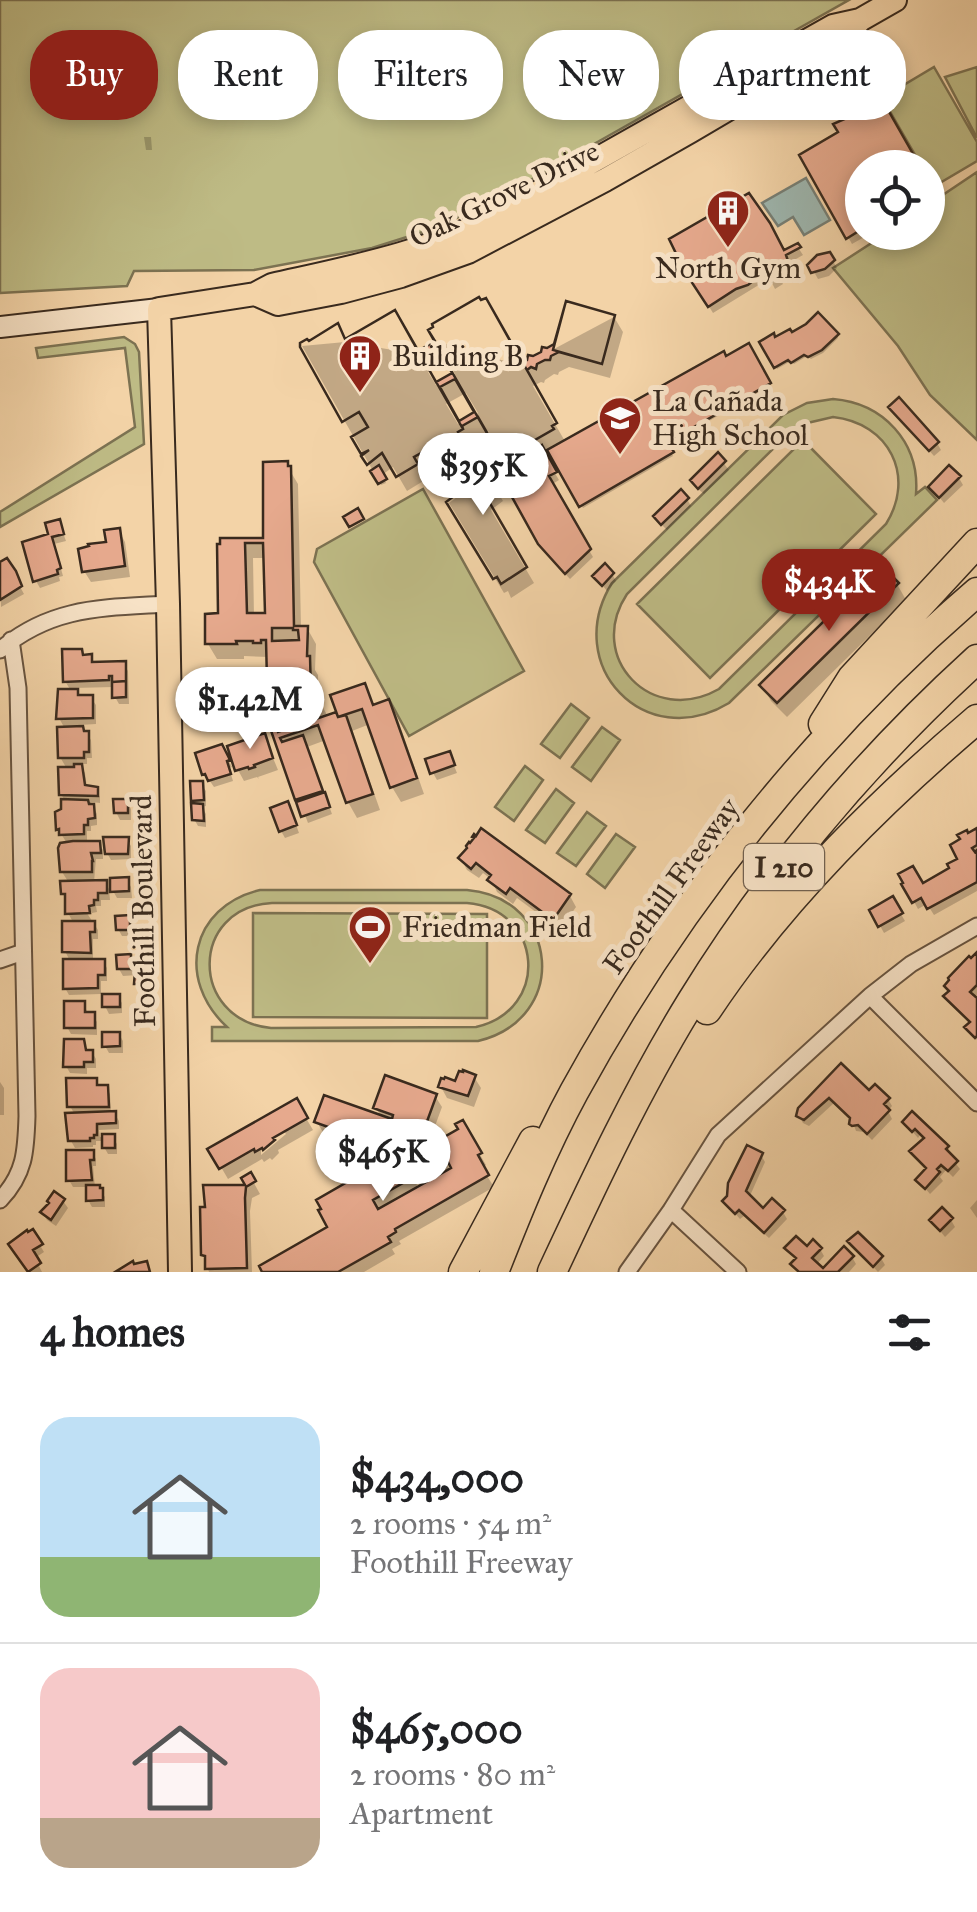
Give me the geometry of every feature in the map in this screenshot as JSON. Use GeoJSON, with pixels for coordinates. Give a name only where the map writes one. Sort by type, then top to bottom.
{"type":"FeatureCollection","features":[{"type":"Feature","properties":{"kind":"highway"},"geometry":{"type":"LineString","coordinates":[[779,792],[852,678],[977,543]]}},
{"type":"Feature","properties":{"kind":"highway","name":"Foothill Freeway"},"geometry":{"type":"LineString","coordinates":[[494,1272],[566,1109],[616,1020],[692,905],[779,792],[886,674],[977,592]]}},
{"type":"Feature","properties":{"kind":"highway","name":"I 210"},"geometry":{"type":"LineString","coordinates":[[552,1272],[632,1106],[690,1003],[769,886],[841,800],[977,659]]}},
{"type":"Feature","properties":{"kind":"highway"},"geometry":{"type":"LineString","coordinates":[[632,1106],[687,1040],[758,940],[814,876],[886,802],[977,718]]}},
{"type":"Feature","properties":{"kind":"highway"},"geometry":{"type":"LineString","coordinates":[[463,1272],[547,1118],[616,1020]]}},
{"type":"Feature","properties":{"kind":"main road","name":"Oak Grove Drive"},"geometry":{"type":"LineString","coordinates":[[159,309],[255,294],[278,304],[401,276],[468,252],[724,112],[840,43],[860,20],[895,0]]}},
{"type":"Feature","properties":{"kind":"main road","name":"Foothill Boulevard"},"geometry":{"type":"LineString","coordinates":[[159,309],[180,1272]]}},
{"type":"Feature","properties":{"kind":"street","name":"Oak Grove Drive"},"geometry":{"type":"LineString","coordinates":[[0,327],[159,309]]}},
{"type":"Feature","properties":{"kind":"street"},"geometry":{"type":"LineString","coordinates":[[0,1200],[16,1181],[26,1142],[18,688],[6,645],[28,628],[78,611],[168,604]]}},
{"type":"Feature","properties":{"kind":"street"},"geometry":{"type":"LineString","coordinates":[[627,1272],[718,1135],[870,996],[911,964],[977,926]]}},
{"type":"Feature","properties":{"kind":"street"},"geometry":{"type":"LineString","coordinates":[[0,960],[22,952]]}},
{"type":"Feature","properties":{"kind":"street"},"geometry":{"type":"LineString","coordinates":[[870,996],[977,1103]]}},
{"type":"Feature","properties":{"kind":"street"},"geometry":{"type":"LineString","coordinates":[[671,1210],[738,1272]]}},
{"type":"Feature","properties":{"kind":"shaded area"},"geometry":{"type":"Polygon","coordinates":[[[0,0],[849,0],[796,30],[679,30],[679,96],[659,107],[659,30],[523,30],[523,120],[637,120],[486,205],[429,230],[372,248],[254,270],[134,271],[127,286],[0,293],[0,0]]]}},
{"type":"Feature","properties":{"kind":"shaded area"},"geometry":{"type":"Polygon","coordinates":[[[934,67],[977,142],[977,161],[945,180],[945,150],[912,150],[895,120],[906,120],[906,84],[934,67]]]}},
{"type":"Feature","properties":{"kind":"shaded area"},"geometry":{"type":"Polygon","coordinates":[[[977,67],[977,138],[945,77],[977,67]]]}},
{"type":"Feature","properties":{"kind":"shaded area"},"geometry":{"type":"Polygon","coordinates":[[[977,172],[977,440],[930,395],[898,346],[833,268],[861,250],[945,250],[945,194],[977,172]]]}},
{"type":"Feature","properties":{"kind":"shaded area"},"geometry":{"type":"Polygon","coordinates":[[[124,337],[139,352],[144,444],[0,527],[0,512],[135,427],[125,348],[38,358],[36,348],[124,337]]]}},
{"type":"Feature","properties":{"kind":"shaded area"},"geometry":{"type":"Polygon","coordinates":[[[833,399],[851,402],[882,417],[905,442],[916,475],[916,494],[925,487],[937,500],[729,703],[698,716],[668,717],[642,709],[620,693],[604,670],[597,644],[599,614],[612,583],[783,415],[807,403],[833,399]],[[833,417],[803,424],[786,436],[627,594],[616,618],[614,641],[620,662],[632,680],[649,693],[670,699],[694,698],[719,689],[886,524],[898,488],[892,455],[882,441],[853,421],[833,417]]]}},
{"type":"Feature","properties":{"kind":"shaded area"},"geometry":{"type":"Polygon","coordinates":[[[803,440],[876,514],[710,678],[637,604],[803,440]]]}},
{"type":"Feature","properties":{"kind":"shaded area"},"geometry":{"type":"Polygon","coordinates":[[[423,489],[524,671],[409,736],[314,562],[317,549],[423,489]]]}},
{"type":"Feature","properties":{"kind":"shaded area"},"geometry":{"type":"Polygon","coordinates":[[[571,704],[589,718],[560,758],[541,744],[571,704]]]}},
{"type":"Feature","properties":{"kind":"shaded area"},"geometry":{"type":"Polygon","coordinates":[[[602,727],[620,740],[591,781],[572,767],[602,727]]]}},
{"type":"Feature","properties":{"kind":"shaded area"},"geometry":{"type":"Polygon","coordinates":[[[525,766],[543,780],[514,821],[495,807],[525,766]]]}},
{"type":"Feature","properties":{"kind":"shaded area"},"geometry":{"type":"Polygon","coordinates":[[[556,789],[574,803],[545,843],[526,830],[556,789]]]}},
{"type":"Feature","properties":{"kind":"shaded area"},"geometry":{"type":"Polygon","coordinates":[[[587,812],[606,826],[576,866],[557,853],[587,812]]]}},
{"type":"Feature","properties":{"kind":"shaded area"},"geometry":{"type":"Polygon","coordinates":[[[616,834],[635,847],[605,888],[587,874],[616,834]]]}},
{"type":"Feature","properties":{"kind":"shaded area"},"geometry":{"type":"Polygon","coordinates":[[[260,890],[467,890],[498,898],[521,914],[536,935],[542,960],[539,986],[528,1009],[508,1029],[478,1041],[212,1041],[212,1027],[227,1027],[201,988],[198,947],[205,928],[236,899],[260,890]],[[272,903],[245,909],[225,923],[214,942],[210,964],[213,986],[225,1006],[244,1020],[271,1028],[476,1027],[500,1017],[517,1001],[526,982],[528,961],[523,940],[511,923],[492,909],[467,903],[272,903]]]}},
{"type":"Feature","properties":{"kind":"shaded area","name":"Friedman Field"},"geometry":{"type":"Polygon","coordinates":[[[253,913],[487,914],[487,1018],[253,1017],[253,913]]]}},
{"type":"Feature","properties":{"kind":"water"},"geometry":{"type":"Polygon","coordinates":[[[806,178],[830,220],[804,235],[793,217],[778,226],[762,203],[806,178]]]}},
{"type":"Feature","properties":{"kind":"building"},"geometry":{"type":"Polygon","coordinates":[[[842,120],[894,120],[911,150],[845,150],[845,237],[799,155],[838,132],[833,124],[842,120]]]}},
{"type":"Feature","properties":{"kind":"building","name":"North Gym"},"geometry":{"type":"Polygon","coordinates":[[[749,193],[784,250],[798,243],[801,247],[786,255],[788,261],[776,268],[781,276],[769,283],[764,275],[758,277],[708,307],[669,239],[749,193]]]}},
{"type":"Feature","properties":{"kind":"building"},"geometry":{"type":"Polygon","coordinates":[[[830,252],[835,260],[825,269],[811,273],[807,265],[817,255],[830,252]]]}},
{"type":"Feature","properties":{"kind":"building"},"geometry":{"type":"Polygon","coordinates":[[[479,297],[486,298],[522,362],[528,355],[541,352],[542,347],[554,344],[566,301],[615,315],[602,364],[559,352],[537,364],[536,369],[527,370],[557,423],[552,426],[554,429],[507,456],[500,456],[496,449],[480,458],[497,484],[484,493],[527,567],[501,584],[497,577],[493,579],[446,502],[458,493],[448,476],[452,474],[448,467],[493,443],[478,417],[462,426],[458,432],[462,439],[436,454],[432,447],[414,457],[418,464],[396,477],[382,453],[367,465],[361,456],[369,450],[361,454],[351,437],[368,427],[359,412],[342,422],[300,347],[300,343],[338,323],[345,339],[395,310],[418,351],[435,341],[428,330],[479,297]],[[437,347],[421,355],[436,382],[452,373],[437,347]],[[455,379],[440,387],[459,421],[474,412],[455,379]]]}},
{"type":"Feature","properties":{"kind":"building"},"geometry":{"type":"Polygon","coordinates":[[[479,297],[486,298],[557,423],[552,426],[554,429],[507,456],[500,456],[428,330],[479,297]]]}},
{"type":"Feature","properties":{"kind":"building"},"geometry":{"type":"Polygon","coordinates":[[[566,301],[615,315],[602,364],[553,350],[566,301]]]}},
{"type":"Feature","properties":{"kind":"building","name":"Building B"},"geometry":{"type":"Polygon","coordinates":[[[395,310],[463,429],[458,432],[462,439],[436,454],[432,447],[414,457],[418,464],[396,477],[382,453],[367,465],[361,456],[369,450],[361,454],[351,437],[368,427],[359,412],[342,422],[300,347],[300,343],[338,323],[345,339],[395,310]]]}},
{"type":"Feature","properties":{"kind":"building"},"geometry":{"type":"Polygon","coordinates":[[[818,312],[839,334],[822,350],[774,368],[759,342],[774,333],[775,337],[790,329],[792,332],[818,312]]]}},
{"type":"Feature","properties":{"kind":"building"},"geometry":{"type":"Polygon","coordinates":[[[749,343],[771,383],[668,442],[674,452],[579,507],[547,450],[724,351],[726,356],[749,343]]]}},
{"type":"Feature","properties":{"kind":"building"},"geometry":{"type":"Polygon","coordinates":[[[899,397],[939,442],[929,451],[888,407],[899,397]]]}},
{"type":"Feature","properties":{"kind":"building"},"geometry":{"type":"Polygon","coordinates":[[[542,445],[557,472],[549,476],[591,549],[565,574],[538,544],[502,479],[542,445]]]}},
{"type":"Feature","properties":{"kind":"building"},"geometry":{"type":"Polygon","coordinates":[[[479,450],[497,484],[484,493],[527,567],[501,584],[497,577],[493,579],[446,502],[458,493],[448,476],[452,474],[448,467],[479,450]]]}},
{"type":"Feature","properties":{"kind":"building"},"geometry":{"type":"Polygon","coordinates":[[[718,452],[726,461],[698,489],[690,480],[718,452]]]}},
{"type":"Feature","properties":{"kind":"building"},"geometry":{"type":"Polygon","coordinates":[[[288,461],[291,466],[294,626],[308,626],[311,695],[319,695],[319,712],[275,713],[273,697],[274,719],[278,732],[336,712],[338,717],[346,715],[373,794],[346,803],[318,725],[280,738],[282,742],[303,735],[323,791],[295,800],[268,722],[266,640],[205,644],[205,614],[218,613],[220,538],[263,538],[263,462],[288,461]],[[245,543],[247,613],[265,613],[263,543],[245,543]],[[272,628],[272,641],[299,640],[298,630],[272,628]]]}},
{"type":"Feature","properties":{"kind":"building"},"geometry":{"type":"Polygon","coordinates":[[[379,465],[387,479],[378,484],[370,471],[379,465]]]}},
{"type":"Feature","properties":{"kind":"building"},"geometry":{"type":"Polygon","coordinates":[[[949,465],[961,476],[939,498],[928,487],[949,465]]]}},
{"type":"Feature","properties":{"kind":"building"},"geometry":{"type":"Polygon","coordinates":[[[681,489],[689,498],[661,525],[653,516],[681,489]]]}},
{"type":"Feature","properties":{"kind":"building"},"geometry":{"type":"Polygon","coordinates":[[[358,508],[364,519],[349,527],[343,517],[358,508]]]}},
{"type":"Feature","properties":{"kind":"building"},"geometry":{"type":"Polygon","coordinates":[[[60,519],[64,534],[52,537],[61,568],[58,574],[33,582],[22,542],[48,534],[45,523],[60,519]]]}},
{"type":"Feature","properties":{"kind":"building"},"geometry":{"type":"Polygon","coordinates":[[[120,528],[125,566],[82,572],[78,549],[106,542],[104,530],[120,528]]]}},
{"type":"Feature","properties":{"kind":"building"},"geometry":{"type":"Polygon","coordinates":[[[7,558],[22,586],[0,600],[0,562],[7,558]]]}},
{"type":"Feature","properties":{"kind":"building"},"geometry":{"type":"Polygon","coordinates":[[[605,563],[614,573],[602,586],[592,576],[605,563]]]}},
{"type":"Feature","properties":{"kind":"building"},"geometry":{"type":"Polygon","coordinates":[[[881,565],[899,583],[777,703],[759,685],[881,565]]]}},
{"type":"Feature","properties":{"kind":"building"},"geometry":{"type":"Polygon","coordinates":[[[62,649],[82,649],[83,655],[92,654],[92,662],[126,661],[126,681],[112,682],[109,676],[109,680],[63,682],[62,649]]]}},
{"type":"Feature","properties":{"kind":"building"},"geometry":{"type":"Polygon","coordinates":[[[126,681],[126,697],[112,698],[112,682],[126,681]]]}},
{"type":"Feature","properties":{"kind":"building"},"geometry":{"type":"Polygon","coordinates":[[[365,683],[373,705],[389,699],[417,778],[390,788],[362,709],[338,717],[330,695],[365,683]]]}},
{"type":"Feature","properties":{"kind":"building"},"geometry":{"type":"Polygon","coordinates":[[[58,689],[78,689],[78,695],[93,695],[93,718],[56,719],[58,689]]]}},
{"type":"Feature","properties":{"kind":"building"},"geometry":{"type":"Polygon","coordinates":[[[83,726],[84,731],[89,731],[89,752],[84,752],[84,758],[58,758],[57,727],[83,726]]]}},
{"type":"Feature","properties":{"kind":"building"},"geometry":{"type":"Polygon","coordinates":[[[265,733],[273,758],[235,771],[227,746],[265,733]]]}},
{"type":"Feature","properties":{"kind":"building"},"geometry":{"type":"Polygon","coordinates":[[[222,744],[230,760],[227,761],[231,774],[208,781],[195,753],[222,744]]]}},
{"type":"Feature","properties":{"kind":"building"},"geometry":{"type":"Polygon","coordinates":[[[450,751],[455,765],[430,774],[425,759],[450,751]]]}},
{"type":"Feature","properties":{"kind":"building"},"geometry":{"type":"Polygon","coordinates":[[[82,764],[85,785],[98,787],[98,796],[59,795],[58,767],[82,764]]]}},
{"type":"Feature","properties":{"kind":"building"},"geometry":{"type":"Polygon","coordinates":[[[190,781],[203,781],[204,800],[191,801],[190,781]]]}},
{"type":"Feature","properties":{"kind":"building"},"geometry":{"type":"Polygon","coordinates":[[[325,792],[330,807],[301,817],[296,802],[325,792]]]}},
{"type":"Feature","properties":{"kind":"building"},"geometry":{"type":"Polygon","coordinates":[[[61,799],[88,800],[94,804],[95,818],[88,819],[84,834],[59,835],[55,812],[61,809],[61,799]]]}},
{"type":"Feature","properties":{"kind":"building"},"geometry":{"type":"Polygon","coordinates":[[[113,799],[128,799],[128,813],[114,813],[113,799]]]}},
{"type":"Feature","properties":{"kind":"building"},"geometry":{"type":"Polygon","coordinates":[[[288,801],[297,825],[279,832],[270,808],[288,801]]]}},
{"type":"Feature","properties":{"kind":"building"},"geometry":{"type":"Polygon","coordinates":[[[191,803],[203,804],[204,821],[192,820],[191,803]]]}},
{"type":"Feature","properties":{"kind":"building"},"geometry":{"type":"Polygon","coordinates":[[[481,828],[571,894],[553,920],[510,888],[506,894],[487,880],[491,875],[476,863],[471,869],[458,858],[481,828]]]}},
{"type":"Feature","properties":{"kind":"building"},"geometry":{"type":"Polygon","coordinates":[[[977,828],[977,845],[972,848],[977,850],[977,882],[927,909],[921,898],[912,903],[898,874],[913,866],[923,883],[949,868],[947,864],[957,859],[950,845],[960,839],[957,835],[977,828]]]}},
{"type":"Feature","properties":{"kind":"building"},"geometry":{"type":"Polygon","coordinates":[[[103,837],[129,837],[128,854],[105,854],[103,837]]]}},
{"type":"Feature","properties":{"kind":"building"},"geometry":{"type":"Polygon","coordinates":[[[100,841],[101,853],[91,853],[92,872],[60,872],[60,843],[100,841]]]}},
{"type":"Feature","properties":{"kind":"building"},"geometry":{"type":"Polygon","coordinates":[[[129,877],[129,891],[110,892],[110,878],[129,877]]]}},
{"type":"Feature","properties":{"kind":"building"},"geometry":{"type":"Polygon","coordinates":[[[107,880],[107,893],[98,893],[98,900],[89,906],[90,913],[65,914],[60,881],[107,880]]]}},
{"type":"Feature","properties":{"kind":"building"},"geometry":{"type":"Polygon","coordinates":[[[893,896],[903,913],[878,927],[869,910],[893,896]]]}},
{"type":"Feature","properties":{"kind":"building"},"geometry":{"type":"Polygon","coordinates":[[[130,915],[130,930],[116,930],[115,916],[130,915]]]}},
{"type":"Feature","properties":{"kind":"building"},"geometry":{"type":"Polygon","coordinates":[[[62,921],[95,921],[95,932],[90,932],[91,953],[62,952],[62,921]]]}},
{"type":"Feature","properties":{"kind":"building"},"geometry":{"type":"Polygon","coordinates":[[[977,952],[977,985],[970,992],[977,998],[975,1038],[964,1027],[970,1022],[943,996],[949,991],[944,986],[948,978],[977,952]]]}},
{"type":"Feature","properties":{"kind":"building"},"geometry":{"type":"Polygon","coordinates":[[[131,954],[131,969],[117,969],[116,955],[131,954]]]}},
{"type":"Feature","properties":{"kind":"building"},"geometry":{"type":"Polygon","coordinates":[[[63,959],[105,959],[105,975],[98,975],[98,988],[63,989],[63,959]]]}},
{"type":"Feature","properties":{"kind":"building"},"geometry":{"type":"Polygon","coordinates":[[[135,971],[147,971],[147,984],[134,984],[135,971]]]}},
{"type":"Feature","properties":{"kind":"building"},"geometry":{"type":"Polygon","coordinates":[[[102,994],[120,994],[120,1007],[102,1007],[102,994]]]}},
{"type":"Feature","properties":{"kind":"building"},"geometry":{"type":"Polygon","coordinates":[[[64,1001],[85,1001],[85,1012],[95,1012],[95,1028],[64,1028],[64,1001]]]}},
{"type":"Feature","properties":{"kind":"building"},"geometry":{"type":"Polygon","coordinates":[[[102,1032],[120,1032],[120,1046],[102,1047],[102,1032]]]}},
{"type":"Feature","properties":{"kind":"building"},"geometry":{"type":"Polygon","coordinates":[[[64,1039],[84,1039],[86,1050],[93,1050],[93,1062],[84,1062],[84,1067],[63,1067],[64,1039]]]}},
{"type":"Feature","properties":{"kind":"building"},"geometry":{"type":"Polygon","coordinates":[[[841,1063],[869,1090],[875,1084],[890,1098],[884,1104],[890,1110],[867,1134],[858,1125],[849,1124],[850,1118],[829,1098],[804,1120],[796,1116],[798,1108],[841,1063]]]}},
{"type":"Feature","properties":{"kind":"building"},"geometry":{"type":"Polygon","coordinates":[[[463,1070],[476,1075],[468,1096],[438,1087],[441,1078],[455,1081],[463,1070]]]}},
{"type":"Feature","properties":{"kind":"building"},"geometry":{"type":"Polygon","coordinates":[[[385,1075],[437,1094],[425,1127],[418,1125],[416,1131],[399,1125],[390,1149],[314,1122],[324,1095],[392,1119],[393,1115],[373,1108],[385,1075]]]}},
{"type":"Feature","properties":{"kind":"building"},"geometry":{"type":"Polygon","coordinates":[[[66,1078],[97,1078],[97,1085],[108,1085],[109,1107],[67,1107],[66,1078]]]}},
{"type":"Feature","properties":{"kind":"building"},"geometry":{"type":"Polygon","coordinates":[[[297,1098],[308,1118],[273,1138],[263,1150],[254,1149],[219,1169],[207,1149],[297,1098]]]}},
{"type":"Feature","properties":{"kind":"building"},"geometry":{"type":"Polygon","coordinates":[[[116,1111],[116,1123],[97,1124],[97,1135],[90,1141],[68,1141],[65,1113],[116,1111]]]}},
{"type":"Feature","properties":{"kind":"building"},"geometry":{"type":"Polygon","coordinates":[[[912,1111],[949,1146],[946,1149],[958,1161],[948,1171],[941,1165],[937,1169],[940,1172],[925,1189],[915,1180],[926,1168],[909,1151],[924,1138],[902,1122],[912,1111]]]}},
{"type":"Feature","properties":{"kind":"building"},"geometry":{"type":"Polygon","coordinates":[[[463,1120],[482,1153],[478,1155],[489,1175],[395,1229],[388,1237],[391,1242],[338,1272],[262,1272],[259,1266],[327,1227],[316,1200],[396,1154],[402,1152],[408,1162],[441,1143],[439,1140],[458,1129],[455,1124],[463,1120]],[[427,1158],[411,1167],[410,1179],[373,1200],[378,1209],[451,1168],[448,1162],[434,1170],[427,1158]]]}},
{"type":"Feature","properties":{"kind":"building"},"geometry":{"type":"Polygon","coordinates":[[[102,1134],[115,1134],[115,1148],[102,1148],[102,1134]]]}},
{"type":"Feature","properties":{"kind":"building"},"geometry":{"type":"Polygon","coordinates":[[[747,1145],[763,1153],[746,1191],[763,1208],[772,1198],[785,1210],[764,1233],[739,1210],[735,1214],[722,1201],[747,1145]]]}},
{"type":"Feature","properties":{"kind":"building"},"geometry":{"type":"Polygon","coordinates":[[[66,1150],[94,1150],[94,1160],[90,1160],[92,1180],[66,1181],[66,1150]]]}},
{"type":"Feature","properties":{"kind":"building"},"geometry":{"type":"Polygon","coordinates":[[[251,1172],[256,1181],[246,1187],[247,1268],[205,1269],[205,1256],[201,1255],[203,1185],[245,1185],[241,1178],[251,1172]]]}},
{"type":"Feature","properties":{"kind":"building"},"geometry":{"type":"Polygon","coordinates":[[[86,1185],[100,1185],[103,1200],[86,1201],[86,1185]]]}},
{"type":"Feature","properties":{"kind":"building"},"geometry":{"type":"Polygon","coordinates":[[[54,1191],[65,1199],[51,1220],[40,1212],[54,1191]]]}},
{"type":"Feature","properties":{"kind":"building"},"geometry":{"type":"Polygon","coordinates":[[[942,1207],[953,1218],[940,1231],[929,1220],[942,1207]]]}},
{"type":"Feature","properties":{"kind":"building"},"geometry":{"type":"Polygon","coordinates":[[[33,1229],[43,1244],[33,1250],[41,1263],[28,1272],[8,1244],[33,1229]]]}},
{"type":"Feature","properties":{"kind":"building"},"geometry":{"type":"Polygon","coordinates":[[[858,1232],[883,1256],[873,1267],[847,1241],[858,1232]]]}},
{"type":"Feature","properties":{"kind":"building"},"geometry":{"type":"Polygon","coordinates":[[[796,1236],[807,1246],[813,1239],[822,1248],[812,1258],[823,1268],[844,1246],[854,1256],[838,1272],[799,1272],[790,1264],[796,1258],[784,1248],[796,1236]]]}},
{"type":"Feature","properties":{"kind":"building"},"geometry":{"type":"Polygon","coordinates":[[[133,1261],[147,1261],[150,1272],[115,1272],[133,1261]]]}},
{"type":"Feature","properties":{"kind":"place","name":"North Gym"},"geometry":{"type":"Point","coordinates":[728,249]}},
{"type":"Feature","properties":{"kind":"place","name":"Building B"},"geometry":{"type":"Point","coordinates":[360,394]}},
{"type":"Feature","properties":{"kind":"place","name":"La Cañada High School"},"geometry":{"type":"Point","coordinates":[620,456]}},
{"type":"Feature","properties":{"kind":"place","name":"Friedman Field"},"geometry":{"type":"Point","coordinates":[370,965]}}]}
